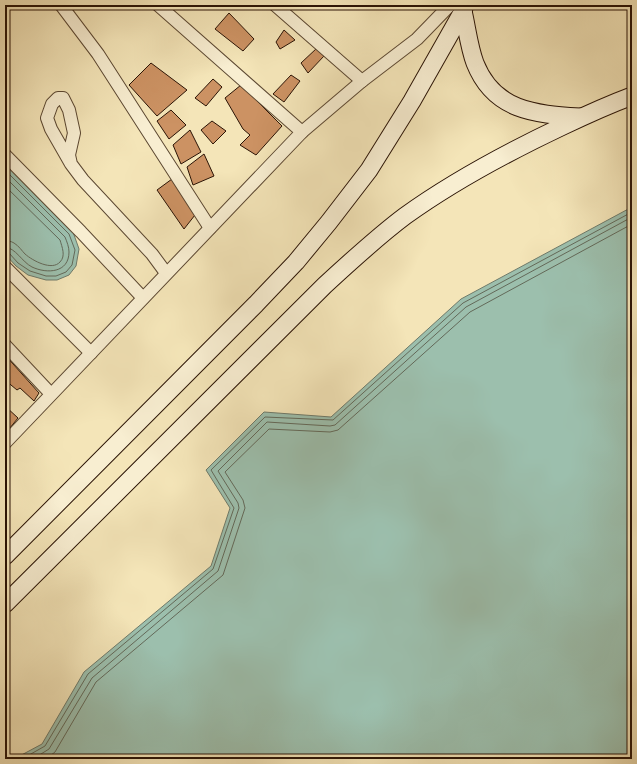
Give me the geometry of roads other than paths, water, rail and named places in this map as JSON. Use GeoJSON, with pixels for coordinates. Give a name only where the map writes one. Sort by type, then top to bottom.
{"type":"FeatureCollection","features":[{"type":"Feature","properties":{"kind":"main road"},"geometry":{"type":"LineString","coordinates":[[458,7],[475,62],[486,84],[501,100],[524,110],[552,115],[582,117]]}},
{"type":"Feature","properties":{"kind":"main road"},"geometry":{"type":"LineString","coordinates":[[5,556],[256,304],[296,262],[330,222],[369,170],[412,102],[458,7]]}},
{"type":"Feature","properties":{"kind":"main road"},"geometry":{"type":"LineString","coordinates":[[5,604],[325,284],[362,250],[406,216],[451,185],[488,163],[519,146],[632,96]]}},
{"type":"Feature","properties":{"kind":"street"},"geometry":{"type":"LineString","coordinates":[[61,5],[98,54],[210,228]]}},
{"type":"Feature","properties":{"kind":"street"},"geometry":{"type":"LineString","coordinates":[[275,5],[362,81]]}},
{"type":"Feature","properties":{"kind":"street"},"geometry":{"type":"LineString","coordinates":[[161,6],[302,132]]}},
{"type":"Feature","properties":{"kind":"street"},"geometry":{"type":"LineString","coordinates":[[5,443],[302,132],[362,81],[458,7]]}},
{"type":"Feature","properties":{"kind":"street"},"geometry":{"type":"LineString","coordinates":[[5,155],[81,232],[143,298]]}},
{"type":"Feature","properties":{"kind":"street"},"geometry":{"type":"LineString","coordinates":[[71,164],[83,180],[152,254],[166,273]]}},
{"type":"Feature","properties":{"kind":"street"},"geometry":{"type":"LineString","coordinates":[[5,267],[91,353]]}},
{"type":"Feature","properties":{"kind":"street"},"geometry":{"type":"LineString","coordinates":[[5,345],[51,394]]}},
{"type":"Feature","properties":{"kind":"water"},"geometry":{"type":"Polygon","coordinates":[[[5,164],[73,232],[79,249],[76,266],[69,275],[57,280],[46,280],[28,275],[16,266],[5,254],[5,164]]]}},
{"type":"Feature","properties":{"kind":"water"},"geometry":{"type":"Polygon","coordinates":[[[632,207],[632,759],[14,759],[42,744],[84,672],[211,566],[230,508],[206,470],[264,412],[331,417],[461,299],[632,207]]]}}]}
